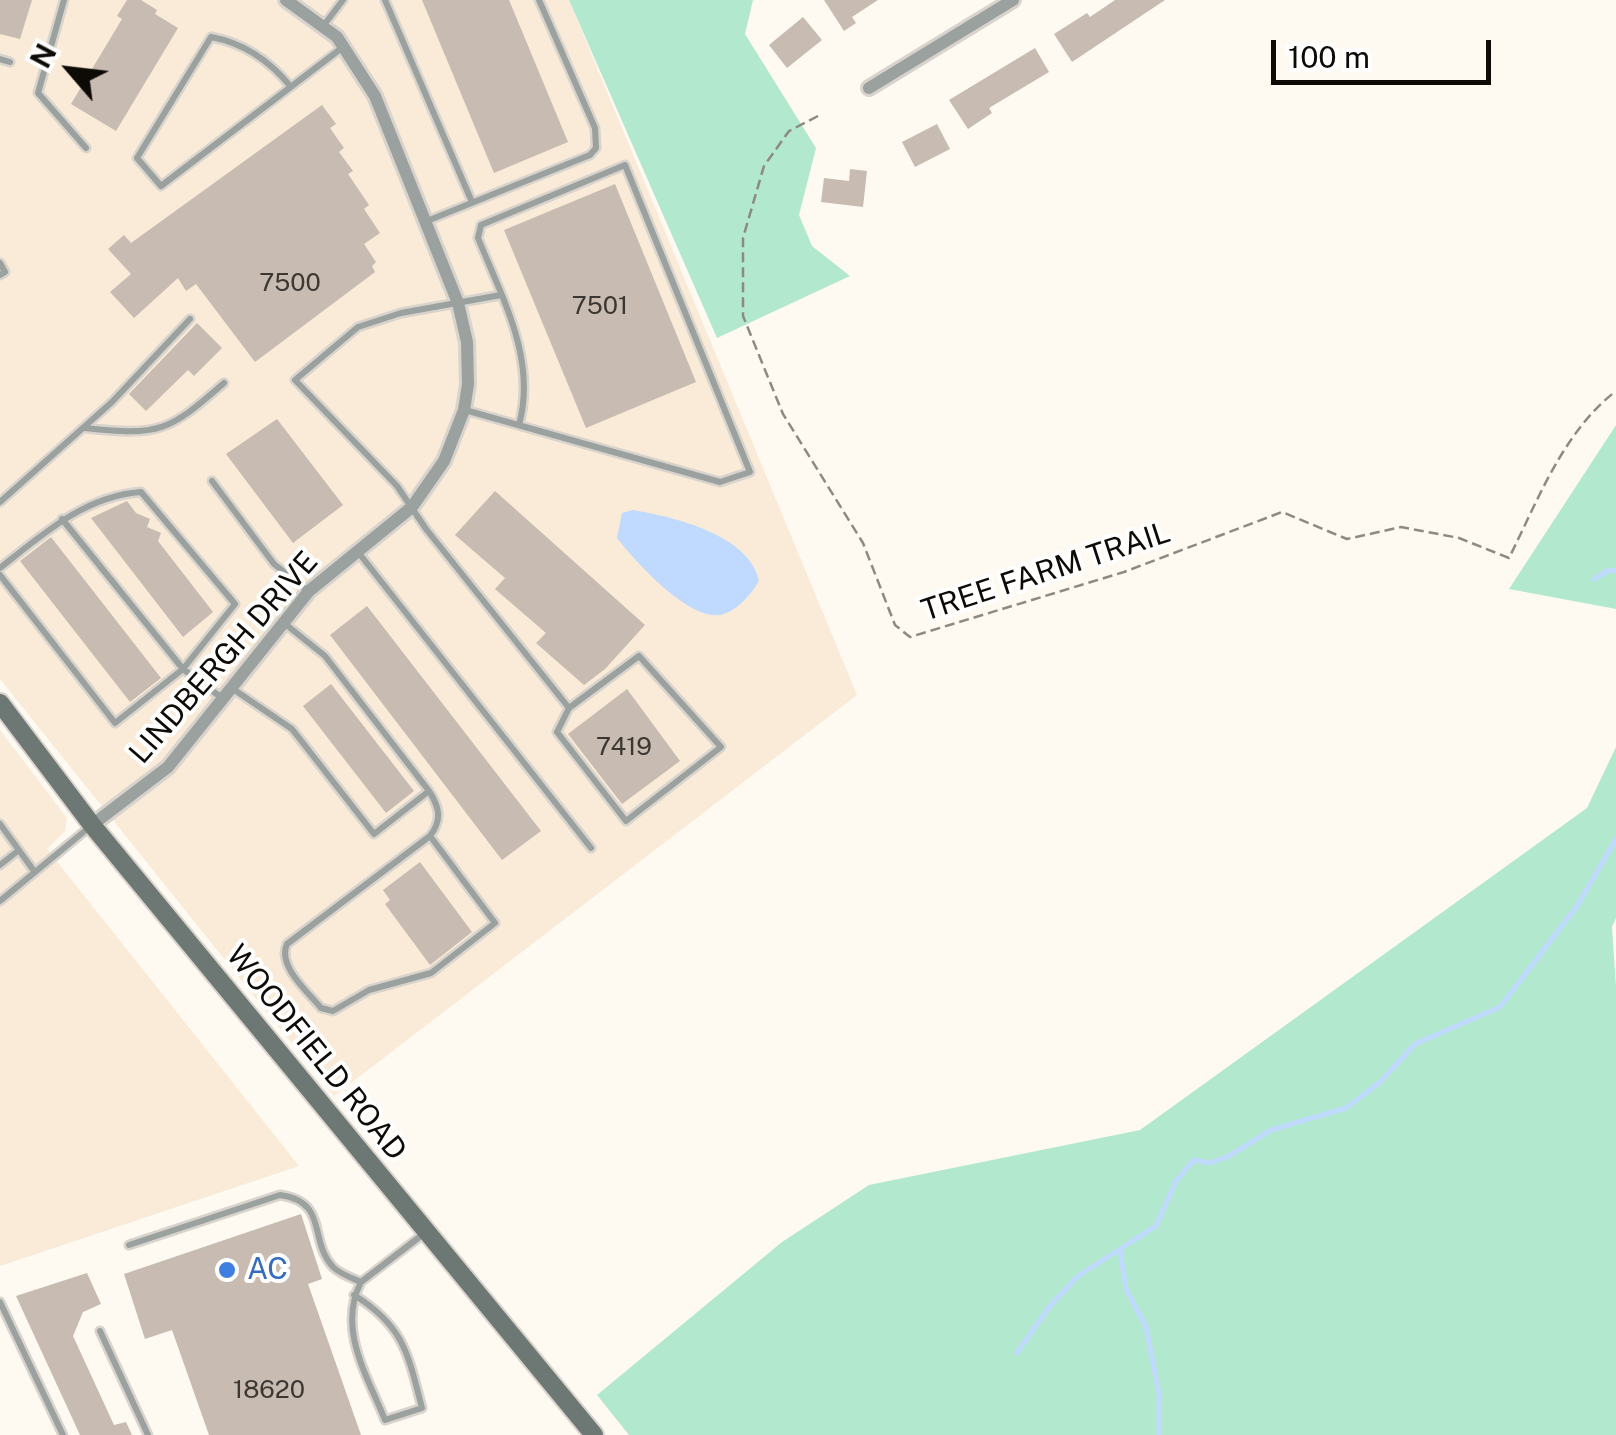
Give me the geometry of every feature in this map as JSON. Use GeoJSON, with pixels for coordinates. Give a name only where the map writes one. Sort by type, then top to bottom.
{"type":"FeatureCollection","features":[{"type":"Feature","properties":{"kind":"main road","name":"WOODFIELD ROAD"},"geometry":{"type":"LineString","coordinates":[[0,703],[92,825],[594,1435]]}},
{"type":"Feature","properties":{"kind":"street"},"geometry":{"type":"LineString","coordinates":[[869,88],[1014,0]]}},
{"type":"Feature","properties":{"kind":"street","name":"LINDBERGH DRIVE"},"geometry":{"type":"LineString","coordinates":[[92,825],[168,767],[309,591],[412,506],[444,461],[464,410],[467,342],[458,304],[375,96],[344,46],[324,25],[292,2]]}},
{"type":"Feature","properties":{"kind":"lane"},"geometry":{"type":"LineString","coordinates":[[64,0],[38,93],[86,148]]}},
{"type":"Feature","properties":{"kind":"lane"},"geometry":{"type":"LineString","coordinates":[[324,25],[343,0]]}},
{"type":"Feature","properties":{"kind":"lane"},"geometry":{"type":"LineString","coordinates":[[385,0],[472,202]]}},
{"type":"Feature","properties":{"kind":"lane"},"geometry":{"type":"LineString","coordinates":[[426,222],[590,155],[596,148],[595,128],[539,0]]}},
{"type":"Feature","properties":{"kind":"lane"},"geometry":{"type":"LineString","coordinates":[[291,87],[280,73],[247,48],[211,37],[137,158],[161,186],[291,87],[344,46]]}},
{"type":"Feature","properties":{"kind":"lane"},"geometry":{"type":"LineString","coordinates":[[0,59],[10,62]]}},
{"type":"Feature","properties":{"kind":"lane"},"geometry":{"type":"LineString","coordinates":[[464,410],[720,482],[750,472],[625,166],[481,225],[478,238],[524,364],[526,400],[519,425]]}},
{"type":"Feature","properties":{"kind":"lane"},"geometry":{"type":"LineString","coordinates":[[0,263],[6,272],[0,275]]}},
{"type":"Feature","properties":{"kind":"lane"},"geometry":{"type":"LineString","coordinates":[[500,295],[401,313],[358,327],[295,380],[398,486],[426,529],[569,708]]}},
{"type":"Feature","properties":{"kind":"lane"},"geometry":{"type":"LineString","coordinates":[[0,502],[112,402],[190,319]]}},
{"type":"Feature","properties":{"kind":"lane"},"geometry":{"type":"LineString","coordinates":[[84,428],[133,433],[158,430],[183,419],[224,382]]}},
{"type":"Feature","properties":{"kind":"lane"},"geometry":{"type":"LineString","coordinates":[[212,481],[274,564],[309,591]]}},
{"type":"Feature","properties":{"kind":"lane"},"geometry":{"type":"LineString","coordinates":[[141,492],[235,604],[183,670],[115,724],[0,571],[62,519],[117,494],[141,492]]}},
{"type":"Feature","properties":{"kind":"lane"},"geometry":{"type":"LineString","coordinates":[[62,519],[183,670],[292,729],[374,834],[430,792]]}},
{"type":"Feature","properties":{"kind":"lane"},"geometry":{"type":"LineString","coordinates":[[357,551],[591,848]]}},
{"type":"Feature","properties":{"kind":"lane"},"geometry":{"type":"LineString","coordinates":[[282,622],[325,656],[430,792],[439,814],[430,836],[288,944],[284,951],[286,964],[320,1008],[334,1011],[369,990],[430,972],[496,924],[430,836]]}},
{"type":"Feature","properties":{"kind":"lane"},"geometry":{"type":"LineString","coordinates":[[639,656],[721,746],[626,821],[557,732],[569,708],[639,656]]}},
{"type":"Feature","properties":{"kind":"lane"},"geometry":{"type":"LineString","coordinates":[[0,824],[34,872]]}},
{"type":"Feature","properties":{"kind":"lane"},"geometry":{"type":"LineString","coordinates":[[0,901],[92,825]]}},
{"type":"Feature","properties":{"kind":"lane"},"geometry":{"type":"LineString","coordinates":[[0,865],[19,850]]}},
{"type":"Feature","properties":{"kind":"lane"},"geometry":{"type":"LineString","coordinates":[[129,1244],[280,1196],[298,1198],[310,1208],[332,1266],[361,1282]]}},
{"type":"Feature","properties":{"kind":"lane"},"geometry":{"type":"LineString","coordinates":[[354,1295],[390,1321],[406,1346],[422,1408],[385,1420],[353,1338],[350,1310],[354,1295],[361,1282],[426,1231]]}},
{"type":"Feature","properties":{"kind":"lane"},"geometry":{"type":"LineString","coordinates":[[0,1302],[63,1435]]}},
{"type":"Feature","properties":{"kind":"lane"},"geometry":{"type":"LineString","coordinates":[[100,1331],[148,1435]]}},
{"type":"Feature","properties":{"kind":"path","name":"TREE FARM TRAIL"},"geometry":{"type":"LineString","coordinates":[[818,116],[789,132],[764,166],[743,238],[743,316],[782,414],[863,542],[894,626],[910,636],[1124,572],[1282,512],[1347,539],[1400,527],[1459,538],[1509,558],[1552,470],[1592,410],[1616,391]]}},
{"type":"Feature","properties":{"kind":"shaded area"},"geometry":{"type":"Polygon","coordinates":[[[0,0],[569,0],[857,695],[334,1096],[0,679],[0,0]]]}},
{"type":"Feature","properties":{"kind":"shaded area"},"geometry":{"type":"Polygon","coordinates":[[[0,730],[67,818],[65,831],[47,849],[299,1166],[0,1266],[0,730]]]}},
{"type":"Feature","properties":{"kind":"green space"},"geometry":{"type":"Polygon","coordinates":[[[569,0],[753,0],[745,34],[816,148],[799,215],[812,246],[850,276],[717,338],[569,0]]]}},
{"type":"Feature","properties":{"kind":"green space"},"geometry":{"type":"Polygon","coordinates":[[[1616,425],[1616,609],[1509,589],[1616,425]]]}},
{"type":"Feature","properties":{"kind":"green space"},"geometry":{"type":"Polygon","coordinates":[[[1616,747],[1616,918],[1612,927],[1616,987],[1616,1435],[629,1435],[597,1395],[782,1242],[869,1185],[1140,1130],[1587,808],[1616,747]]]}},
{"type":"Feature","properties":{"kind":"water"},"geometry":{"type":"Polygon","coordinates":[[[633,510],[689,523],[726,540],[753,565],[759,581],[729,612],[711,615],[696,610],[665,589],[617,538],[622,513],[633,510]]]}},
{"type":"Feature","properties":{"kind":"building"},"geometry":{"type":"Polygon","coordinates":[[[0,0],[32,0],[20,39],[0,34],[0,0]]]}},
{"type":"Feature","properties":{"kind":"building"},"geometry":{"type":"Polygon","coordinates":[[[127,0],[141,0],[178,28],[116,131],[71,104],[122,19],[117,16],[127,0]]]}},
{"type":"Feature","properties":{"kind":"building"},"geometry":{"type":"Polygon","coordinates":[[[422,0],[509,0],[568,142],[494,173],[422,0]]]}},
{"type":"Feature","properties":{"kind":"building"},"geometry":{"type":"Polygon","coordinates":[[[824,0],[878,0],[852,17],[856,23],[844,31],[824,0]]]}},
{"type":"Feature","properties":{"kind":"building"},"geometry":{"type":"Polygon","coordinates":[[[1115,0],[1165,0],[1072,62],[1054,34],[1115,0]]]}},
{"type":"Feature","properties":{"kind":"building"},"geometry":{"type":"Polygon","coordinates":[[[803,17],[822,40],[787,68],[769,45],[803,17]]]}},
{"type":"Feature","properties":{"kind":"building"},"geometry":{"type":"Polygon","coordinates":[[[1035,48],[1049,72],[989,108],[992,113],[968,129],[949,100],[1035,48]]]}},
{"type":"Feature","properties":{"kind":"building"},"geometry":{"type":"Polygon","coordinates":[[[322,105],[336,124],[330,128],[344,148],[339,152],[353,171],[348,174],[369,205],[364,209],[380,233],[364,244],[376,262],[372,266],[375,272],[255,362],[196,284],[186,291],[178,278],[134,318],[110,292],[131,274],[108,249],[124,235],[131,243],[322,105]]]}},
{"type":"Feature","properties":{"kind":"building"},"geometry":{"type":"Polygon","coordinates":[[[937,124],[950,149],[915,167],[902,142],[937,124]]]}},
{"type":"Feature","properties":{"kind":"building"},"geometry":{"type":"Polygon","coordinates":[[[850,169],[867,171],[863,207],[821,202],[824,178],[849,181],[850,169]]]}},
{"type":"Feature","properties":{"kind":"building"},"geometry":{"type":"Polygon","coordinates":[[[615,184],[696,382],[586,428],[504,230],[615,184]]]}},
{"type":"Feature","properties":{"kind":"building"},"geometry":{"type":"Polygon","coordinates":[[[197,323],[222,348],[194,376],[188,370],[146,411],[129,394],[197,323]]]}},
{"type":"Feature","properties":{"kind":"building"},"geometry":{"type":"Polygon","coordinates":[[[277,419],[343,505],[293,543],[226,454],[277,419]]]}},
{"type":"Feature","properties":{"kind":"building"},"geometry":{"type":"Polygon","coordinates":[[[495,491],[645,625],[605,669],[584,685],[536,643],[546,633],[495,589],[505,578],[455,535],[495,491]]]}},
{"type":"Feature","properties":{"kind":"building"},"geometry":{"type":"Polygon","coordinates":[[[127,501],[136,513],[150,519],[147,527],[161,533],[158,541],[213,612],[183,637],[91,518],[127,501]]]}},
{"type":"Feature","properties":{"kind":"building"},"geometry":{"type":"Polygon","coordinates":[[[51,537],[161,678],[130,702],[20,561],[51,537]]]}},
{"type":"Feature","properties":{"kind":"building"},"geometry":{"type":"Polygon","coordinates":[[[367,606],[541,831],[502,860],[330,635],[367,606]]]}},
{"type":"Feature","properties":{"kind":"building"},"geometry":{"type":"Polygon","coordinates":[[[331,684],[414,791],[386,813],[303,706],[331,684]]]}},
{"type":"Feature","properties":{"kind":"building"},"geometry":{"type":"Polygon","coordinates":[[[627,689],[680,761],[622,804],[568,734],[627,689]]]}},
{"type":"Feature","properties":{"kind":"building"},"geometry":{"type":"Polygon","coordinates":[[[420,862],[472,932],[430,965],[385,904],[390,900],[383,890],[420,862]]]}},
{"type":"Feature","properties":{"kind":"building"},"geometry":{"type":"Polygon","coordinates":[[[301,1214],[322,1279],[308,1284],[361,1435],[209,1435],[172,1330],[145,1339],[124,1274],[301,1214]]]}},
{"type":"Feature","properties":{"kind":"building"},"geometry":{"type":"Polygon","coordinates":[[[87,1273],[101,1304],[83,1312],[73,1336],[114,1425],[126,1422],[132,1435],[80,1435],[16,1296],[87,1273]]]}},
{"type":"Feature","properties":{"kind":"waterway"},"geometry":{"type":"LineString","coordinates":[[1594,579],[1609,570],[1616,571]]}},
{"type":"Feature","properties":{"kind":"waterway"},"geometry":{"type":"LineString","coordinates":[[1017,1353],[1049,1307],[1078,1276],[1156,1226],[1176,1181],[1194,1160],[1210,1163],[1271,1130],[1346,1108],[1380,1082],[1415,1044],[1500,1007],[1577,906],[1616,839]]}},
{"type":"Feature","properties":{"kind":"waterway"},"geometry":{"type":"LineString","coordinates":[[1120,1250],[1126,1289],[1146,1327],[1159,1394],[1159,1435]]}},
{"type":"Feature","properties":{"kind":"place","name":"AC"},"geometry":{"type":"Point","coordinates":[227,1270]}}]}
